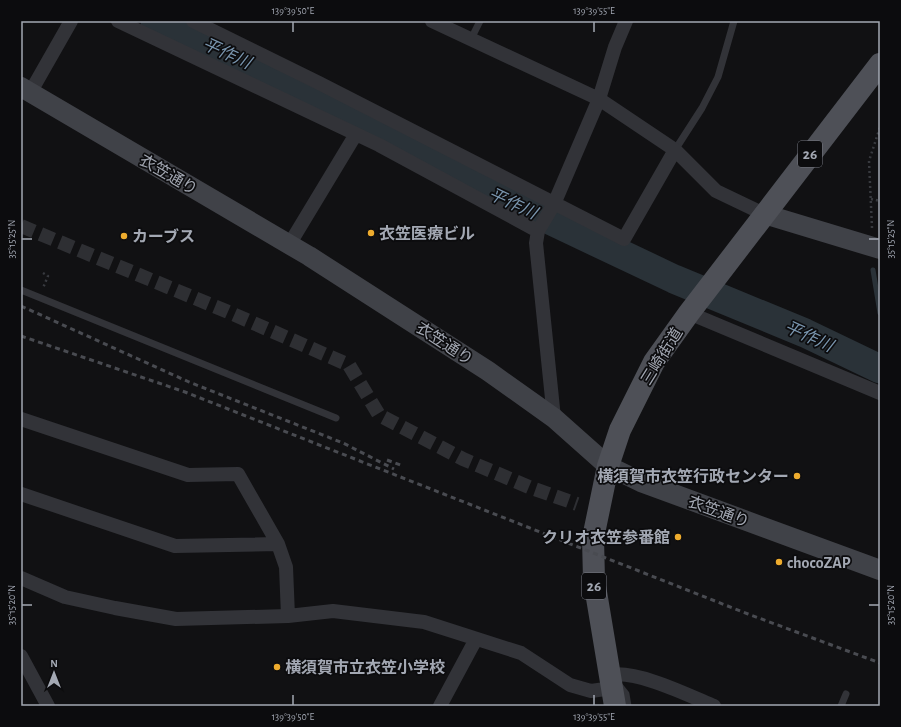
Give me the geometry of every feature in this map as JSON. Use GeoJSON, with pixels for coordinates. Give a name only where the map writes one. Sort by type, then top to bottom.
{"type":"FeatureCollection","features":[{"type":"Feature","properties":{"kind":"main road","name":"三崎街道"},"geometry":{"type":"LineString","coordinates":[[612,690],[594,580],[593,538],[608,466],[620,430],[654,362],[689,312],[880,64]]}},
{"type":"Feature","properties":{"kind":"street"},"geometry":{"type":"LineString","coordinates":[[26,90],[71,21]]}},
{"type":"Feature","properties":{"kind":"street"},"geometry":{"type":"LineString","coordinates":[[118,21],[356,134],[539,231]]}},
{"type":"Feature","properties":{"kind":"street"},"geometry":{"type":"LineString","coordinates":[[193,21],[319,83],[554,205],[624,239],[675,150]]}},
{"type":"Feature","properties":{"kind":"street"},"geometry":{"type":"LineString","coordinates":[[432,21],[599,99],[675,150],[716,191],[764,214],[876,248]]}},
{"type":"Feature","properties":{"kind":"street"},"geometry":{"type":"LineString","coordinates":[[554,418],[536,243],[539,231],[554,205],[599,99],[615,47],[626,21]]}},
{"type":"Feature","properties":{"kind":"street","name":"衣笠通り"},"geometry":{"type":"LineString","coordinates":[[26,90],[289,245],[488,371],[554,418],[608,466],[641,482],[880,570]]}},
{"type":"Feature","properties":{"kind":"street"},"geometry":{"type":"LineString","coordinates":[[289,245],[356,134]]}},
{"type":"Feature","properties":{"kind":"street"},"geometry":{"type":"LineString","coordinates":[[689,312],[880,394]]}},
{"type":"Feature","properties":{"kind":"street"},"geometry":{"type":"LineString","coordinates":[[21,419],[188,475],[238,474],[278,544],[286,567],[288,616]]}},
{"type":"Feature","properties":{"kind":"street"},"geometry":{"type":"LineString","coordinates":[[21,494],[176,546],[278,544]]}},
{"type":"Feature","properties":{"kind":"street"},"geometry":{"type":"LineString","coordinates":[[21,578],[65,597],[176,619],[288,616],[333,611],[424,622],[521,653],[570,685],[591,691],[612,690],[619,673],[651,681],[714,706]]}},
{"type":"Feature","properties":{"kind":"street"},"geometry":{"type":"LineString","coordinates":[[440,706],[476,639]]}},
{"type":"Feature","properties":{"kind":"street"},"geometry":{"type":"LineString","coordinates":[[21,656],[48,706]]}},
{"type":"Feature","properties":{"kind":"lane"},"geometry":{"type":"LineString","coordinates":[[471,40],[480,21]]}},
{"type":"Feature","properties":{"kind":"lane"},"geometry":{"type":"LineString","coordinates":[[675,150],[702,108],[718,77],[734,21]]}},
{"type":"Feature","properties":{"kind":"lane"},"geometry":{"type":"LineString","coordinates":[[21,290],[336,418]]}},
{"type":"Feature","properties":{"kind":"lane"},"geometry":{"type":"LineString","coordinates":[[612,690],[626,694],[628,706]]}},
{"type":"Feature","properties":{"kind":"lane"},"geometry":{"type":"LineString","coordinates":[[842,706],[846,694]]}},
{"type":"Feature","properties":{"kind":"path"},"geometry":{"type":"LineString","coordinates":[[876,248],[869,161],[880,127]]}},
{"type":"Feature","properties":{"kind":"path"},"geometry":{"type":"LineString","coordinates":[[871,199],[880,201]]}},
{"type":"Feature","properties":{"kind":"path"},"geometry":{"type":"LineString","coordinates":[[39,297],[48,276],[43,273]]}},
{"type":"Feature","properties":{"kind":"waterway","name":"平作川"},"geometry":{"type":"LineString","coordinates":[[155,21],[269,72],[463,179],[674,279],[805,333],[880,369]]}},
{"type":"Feature","properties":{"kind":"waterway"},"geometry":{"type":"LineString","coordinates":[[873,270],[880,313]]}},
{"type":"Feature","properties":{"kind":"tunnel"},"geometry":{"type":"LineString","coordinates":[[21,226],[226,311],[349,365],[379,415],[463,459],[529,487],[577,504]]}},
{"type":"Feature","properties":{"kind":"railway"},"geometry":{"type":"LineString","coordinates":[[21,306],[189,382],[343,443],[394,469]]}},
{"type":"Feature","properties":{"kind":"railway"},"geometry":{"type":"LineString","coordinates":[[21,336],[185,392],[748,614],[880,663]]}},
{"type":"Feature","properties":{"kind":"railway"},"geometry":{"type":"LineString","coordinates":[[387,460],[403,466]]}},
{"type":"Feature","properties":{"kind":"place","name":"衣笠医療ビル"},"geometry":{"type":"Point","coordinates":[371,233]}},
{"type":"Feature","properties":{"kind":"place","name":"カーブス"},"geometry":{"type":"Point","coordinates":[124,236]}},
{"type":"Feature","properties":{"kind":"place","name":"横須賀市衣笠行政センター"},"geometry":{"type":"Point","coordinates":[797,476]}},
{"type":"Feature","properties":{"kind":"place","name":"クリオ衣笠参番館"},"geometry":{"type":"Point","coordinates":[678,537]}},
{"type":"Feature","properties":{"kind":"place","name":"chocoZAP"},"geometry":{"type":"Point","coordinates":[779,562]}},
{"type":"Feature","properties":{"kind":"place","name":"横須賀市立衣笠小学校"},"geometry":{"type":"Point","coordinates":[277,667]}}]}
